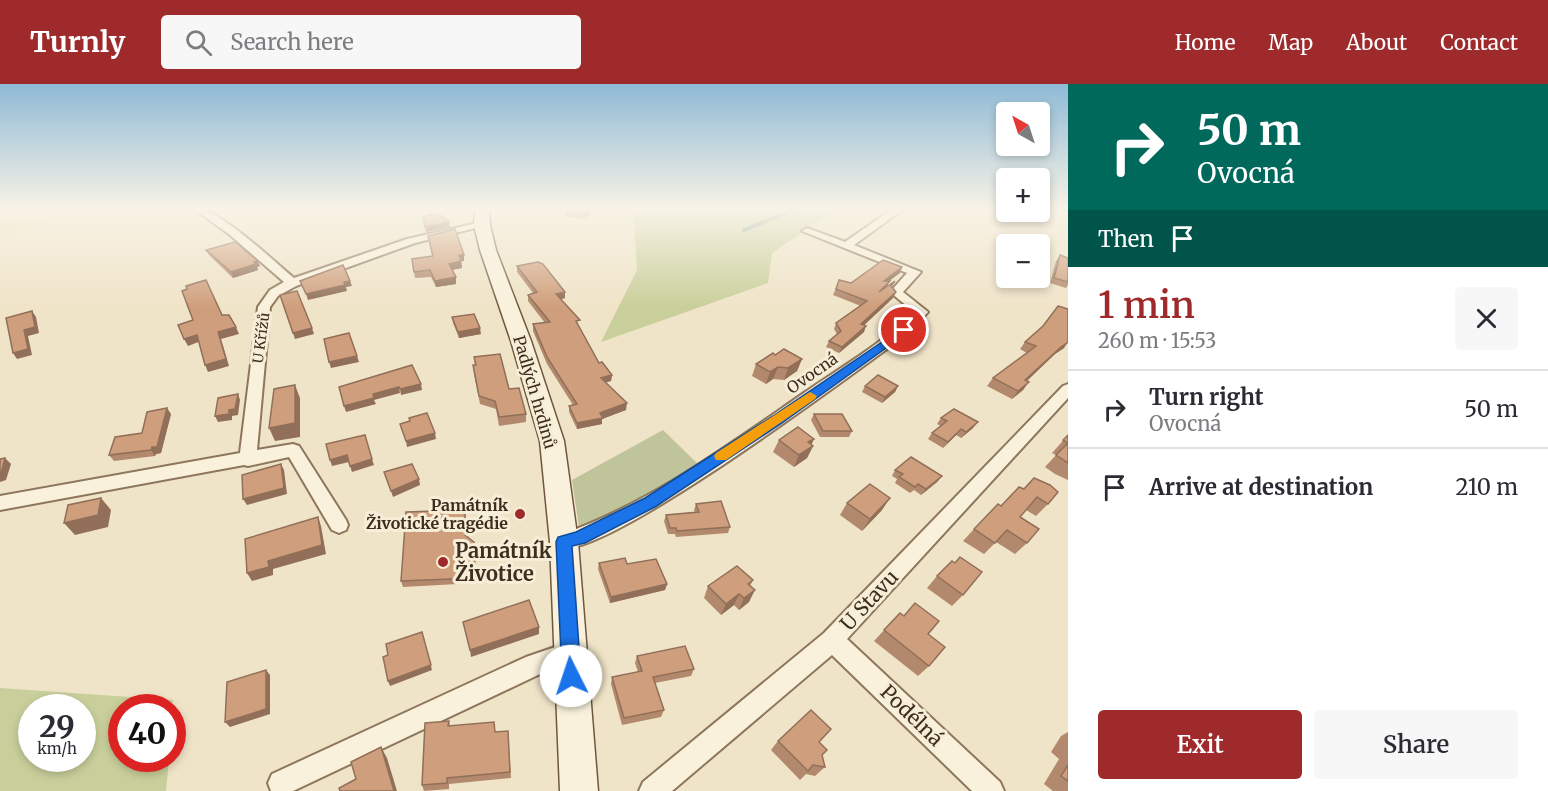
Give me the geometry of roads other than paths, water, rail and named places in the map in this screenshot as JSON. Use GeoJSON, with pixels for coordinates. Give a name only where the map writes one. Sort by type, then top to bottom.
{"type":"FeatureCollection","features":[{"type":"Feature","properties":{"kind":"street"},"geometry":{"type":"LineString","coordinates":[[242,241],[292,283]]}},
{"type":"Feature","properties":{"kind":"street","name":"U Křížů"},"geometry":{"type":"LineString","coordinates":[[248,460],[264,307],[274,293],[292,283],[418,241]]}},
{"type":"Feature","properties":{"kind":"street","name":"Padlých hrdinů"},"geometry":{"type":"LineString","coordinates":[[486,241],[552,441],[564,542],[579,791]]}},
{"type":"Feature","properties":{"kind":"street","name":"Ovocná"},"geometry":{"type":"LineString","coordinates":[[564,542],[579,538],[650,502],[777,420],[904,330],[922,312],[896,292],[915,272],[833,241]]}},
{"type":"Feature","properties":{"kind":"street"},"geometry":{"type":"LineString","coordinates":[[846,246],[853,241]]}},
{"type":"Feature","properties":{"kind":"street","name":"U Stavu"},"geometry":{"type":"LineString","coordinates":[[652,791],[832,640],[1068,388]]}},
{"type":"Feature","properties":{"kind":"street"},"geometry":{"type":"LineString","coordinates":[[0,503],[248,460],[293,450],[339,525]]}},
{"type":"Feature","properties":{"kind":"street","name":"Podélná"},"geometry":{"type":"LineString","coordinates":[[832,640],[991,791]]}},
{"type":"Feature","properties":{"kind":"street"},"geometry":{"type":"LineString","coordinates":[[281,783],[534,665],[570,653]]}},
{"type":"Feature","properties":{"kind":"place","name":"Památník Životické tragédie"},"geometry":{"type":"Point","coordinates":[520,514]}},
{"type":"Feature","properties":{"kind":"place","name":"Památník Životice"},"geometry":{"type":"Point","coordinates":[443,562]}}]}
